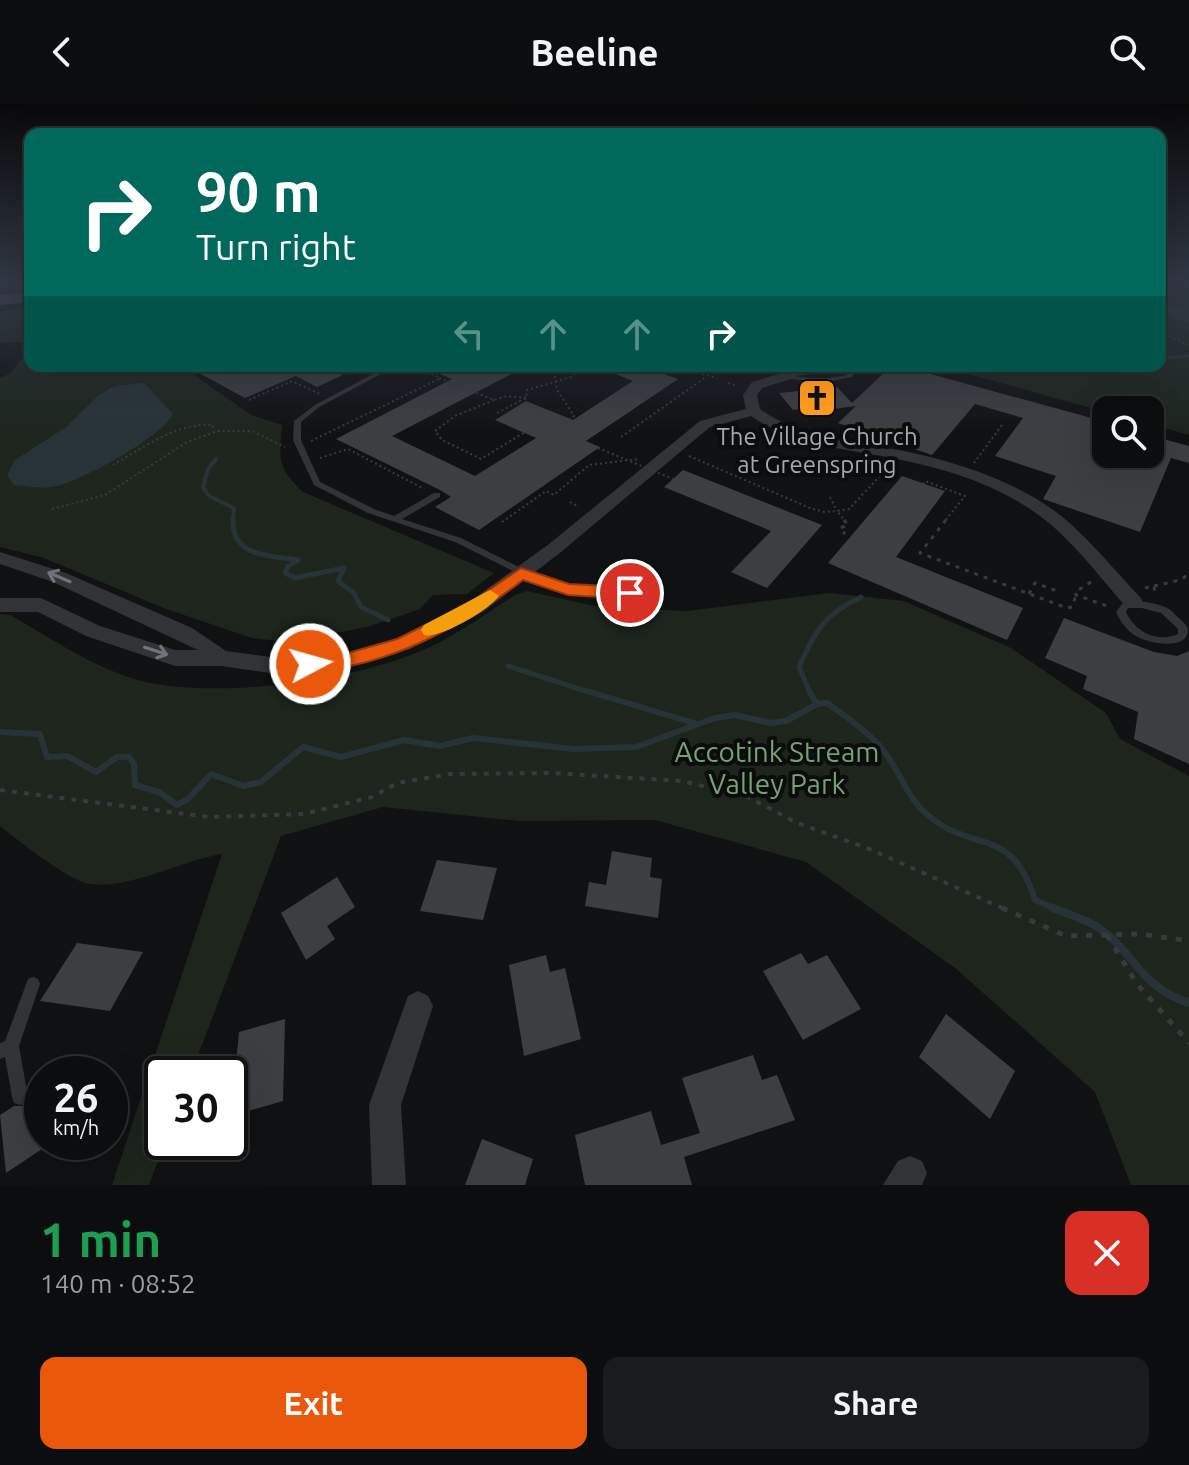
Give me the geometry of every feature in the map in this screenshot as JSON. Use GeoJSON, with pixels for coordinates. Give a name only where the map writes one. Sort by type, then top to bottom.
{"type":"FeatureCollection","features":[{"type":"Feature","properties":{"kind":"street"},"geometry":{"type":"LineString","coordinates":[[753,411],[750,395],[757,385],[782,372]]}},
{"type":"Feature","properties":{"kind":"street"},"geometry":{"type":"LineString","coordinates":[[0,605],[41,605],[93,631],[175,658],[221,658],[278,666],[341,662],[403,644],[476,607],[705,424],[753,411],[792,435],[916,458],[1001,487],[1049,514],[1134,603]]}},
{"type":"Feature","properties":{"kind":"street"},"geometry":{"type":"LineString","coordinates":[[0,558],[56,574],[206,643],[221,658]]}},
{"type":"Feature","properties":{"kind":"street"},"geometry":{"type":"LineString","coordinates":[[57,613],[90,592]]}},
{"type":"Feature","properties":{"kind":"street"},"geometry":{"type":"LineString","coordinates":[[389,1185],[385,1105],[418,1006]]}},
{"type":"Feature","properties":{"kind":"lane"},"geometry":{"type":"LineString","coordinates":[[382,372],[306,413],[296,427],[297,440],[317,483],[371,511],[458,540],[521,573],[568,589],[660,594]]}},
{"type":"Feature","properties":{"kind":"lane"},"geometry":{"type":"LineString","coordinates":[[790,372],[807,381],[850,376],[851,372]]}},
{"type":"Feature","properties":{"kind":"lane"},"geometry":{"type":"LineString","coordinates":[[395,519],[437,495]]}},
{"type":"Feature","properties":{"kind":"lane"},"geometry":{"type":"LineString","coordinates":[[1134,603],[1164,610],[1183,628],[1183,636],[1175,641],[1162,642],[1133,630],[1124,621],[1121,612],[1125,606],[1134,603]]}},
{"type":"Feature","properties":{"kind":"lane"},"geometry":{"type":"LineString","coordinates":[[20,1097],[6,1048],[33,984]]}},
{"type":"Feature","properties":{"kind":"path"},"geometry":{"type":"LineString","coordinates":[[1166,335],[1189,345]]}},
{"type":"Feature","properties":{"kind":"path"},"geometry":{"type":"LineString","coordinates":[[345,372],[353,377]]}},
{"type":"Feature","properties":{"kind":"path"},"geometry":{"type":"LineString","coordinates":[[426,372],[494,400]]}},
{"type":"Feature","properties":{"kind":"path"},"geometry":{"type":"LineString","coordinates":[[554,372],[555,381],[574,416],[561,425]]}},
{"type":"Feature","properties":{"kind":"path"},"geometry":{"type":"LineString","coordinates":[[526,398],[527,390],[571,377],[576,372]]}},
{"type":"Feature","properties":{"kind":"path"},"geometry":{"type":"LineString","coordinates":[[691,372],[717,378]]}},
{"type":"Feature","properties":{"kind":"path"},"geometry":{"type":"LineString","coordinates":[[621,437],[706,377]]}},
{"type":"Feature","properties":{"kind":"path"},"geometry":{"type":"LineString","coordinates":[[311,450],[306,442],[321,438],[439,378]]}},
{"type":"Feature","properties":{"kind":"path"},"geometry":{"type":"LineString","coordinates":[[249,400],[292,381],[328,395]]}},
{"type":"Feature","properties":{"kind":"path"},"geometry":{"type":"LineString","coordinates":[[728,383],[740,387]]}},
{"type":"Feature","properties":{"kind":"path"},"geometry":{"type":"LineString","coordinates":[[525,432],[481,459],[442,440],[435,431],[455,416],[494,400],[507,396],[526,398]]}},
{"type":"Feature","properties":{"kind":"path"},"geometry":{"type":"LineString","coordinates":[[497,413],[526,398]]}},
{"type":"Feature","properties":{"kind":"path"},"geometry":{"type":"LineString","coordinates":[[113,465],[146,445],[190,428],[207,423],[213,425],[213,431]]}},
{"type":"Feature","properties":{"kind":"path"},"geometry":{"type":"LineString","coordinates":[[968,468],[1002,425]]}},
{"type":"Feature","properties":{"kind":"path"},"geometry":{"type":"LineString","coordinates":[[52,509],[101,497],[121,486],[165,452],[213,431],[256,430],[277,446],[289,447]]}},
{"type":"Feature","properties":{"kind":"path"},"geometry":{"type":"LineString","coordinates":[[598,448],[673,479]]}},
{"type":"Feature","properties":{"kind":"path"},"geometry":{"type":"LineString","coordinates":[[316,457],[348,449],[424,489],[417,494]]}},
{"type":"Feature","properties":{"kind":"path"},"geometry":{"type":"LineString","coordinates":[[687,452],[689,457],[824,512],[849,509],[880,476]]}},
{"type":"Feature","properties":{"kind":"path"},"geometry":{"type":"LineString","coordinates":[[502,522],[546,491],[554,495],[575,472],[587,466],[604,461],[630,462],[644,456]]}},
{"type":"Feature","properties":{"kind":"path"},"geometry":{"type":"LineString","coordinates":[[923,484],[925,481],[965,496],[920,553],[1067,608],[1072,607],[1075,592],[1089,582],[1100,581]]}},
{"type":"Feature","properties":{"kind":"path"},"geometry":{"type":"LineString","coordinates":[[830,497],[848,525],[840,528],[845,534]]}},
{"type":"Feature","properties":{"kind":"path"},"geometry":{"type":"LineString","coordinates":[[1154,586],[1180,580],[1189,574]]}},
{"type":"Feature","properties":{"kind":"path"},"geometry":{"type":"LineString","coordinates":[[1029,594],[1035,583],[1060,592]]}},
{"type":"Feature","properties":{"kind":"path"},"geometry":{"type":"LineString","coordinates":[[1076,595],[1107,606]]}},
{"type":"Feature","properties":{"kind":"path"},"geometry":{"type":"LineString","coordinates":[[0,790],[209,817],[304,814],[372,797],[397,783],[450,774],[553,773],[682,781],[748,797],[797,823],[867,848],[1066,936],[1141,934],[1189,941]]}},
{"type":"Feature","properties":{"kind":"path"},"geometry":{"type":"LineString","coordinates":[[1106,935],[1137,984],[1189,1043]]}},
{"type":"Feature","properties":{"kind":"green space"},"geometry":{"type":"Polygon","coordinates":[[[0,332],[24,332],[24,342],[0,343],[0,332]]]}},
{"type":"Feature","properties":{"kind":"green space"},"geometry":{"type":"Polygon","coordinates":[[[1166,332],[1189,332],[1189,435],[1164,428],[1164,396],[1092,396],[1092,408],[961,372],[1166,372],[1166,332]]]}},
{"type":"Feature","properties":{"kind":"green space"},"geometry":{"type":"Polygon","coordinates":[[[24,355],[24,372],[190,372],[251,415],[282,425],[282,463],[288,476],[303,492],[494,573],[467,594],[433,595],[420,609],[367,627],[289,642],[252,638],[166,609],[44,558],[0,547],[0,378],[11,373],[24,355]]]}},
{"type":"Feature","properties":{"kind":"green space","name":"Accotink Stream Valley Park"},"geometry":{"type":"Polygon","coordinates":[[[527,591],[595,606],[687,611],[829,593],[904,601],[1011,648],[1106,713],[1120,739],[1189,776],[1189,1185],[1131,1185],[1095,1092],[955,968],[806,862],[655,820],[520,821],[383,807],[281,836],[198,1056],[155,1056],[222,854],[121,883],[89,884],[57,868],[0,826],[0,614],[10,615],[76,653],[128,677],[178,687],[252,687],[331,677],[403,658],[443,640],[515,595],[527,591]]]}},
{"type":"Feature","properties":{"kind":"green space"},"geometry":{"type":"Polygon","coordinates":[[[144,1089],[144,1160],[158,1160],[149,1185],[112,1185],[120,1160],[128,1160],[128,1137],[144,1089]]]}},
{"type":"Feature","properties":{"kind":"shaded area"},"geometry":{"type":"Polygon","coordinates":[[[144,383],[173,414],[153,435],[118,458],[64,484],[43,488],[14,485],[7,475],[15,460],[66,427],[99,395],[115,386],[144,383]]]}},
{"type":"Feature","properties":{"kind":"building"},"geometry":{"type":"Polygon","coordinates":[[[197,372],[336,372],[343,375],[317,387],[296,376],[245,398],[197,372]]]}},
{"type":"Feature","properties":{"kind":"building"},"geometry":{"type":"Polygon","coordinates":[[[435,372],[515,372],[392,436],[475,476],[536,438],[495,420],[526,401],[573,420],[633,381],[611,372],[658,372],[678,379],[586,441],[600,447],[479,530],[435,507],[451,497],[442,491],[336,439],[452,379],[435,372]]]}},
{"type":"Feature","properties":{"kind":"building"},"geometry":{"type":"Polygon","coordinates":[[[885,372],[928,372],[1092,418],[1092,468],[1164,468],[1164,439],[1189,446],[1189,463],[1171,458],[1140,532],[1043,499],[1056,476],[995,456],[1023,418],[975,404],[932,455],[838,423],[856,406],[803,413],[800,409],[793,410],[779,393],[837,387],[852,403],[885,372]]]}},
{"type":"Feature","properties":{"kind":"building"},"geometry":{"type":"Polygon","coordinates":[[[683,470],[822,525],[767,588],[731,572],[771,531],[664,487],[683,470]]]}},
{"type":"Feature","properties":{"kind":"building"},"geometry":{"type":"Polygon","coordinates":[[[902,476],[945,491],[896,557],[1023,608],[1007,640],[828,563],[902,476]]]}},
{"type":"Feature","properties":{"kind":"building"},"geometry":{"type":"Polygon","coordinates":[[[1064,618],[1154,652],[1177,656],[1189,651],[1189,764],[1134,739],[1138,712],[1083,689],[1087,676],[1045,658],[1064,618]]]}},
{"type":"Feature","properties":{"kind":"building"},"geometry":{"type":"Polygon","coordinates":[[[612,851],[652,858],[650,877],[662,879],[658,918],[585,906],[589,882],[606,885],[612,851]]]}},
{"type":"Feature","properties":{"kind":"building"},"geometry":{"type":"Polygon","coordinates":[[[437,860],[497,868],[483,920],[420,911],[437,860]]]}},
{"type":"Feature","properties":{"kind":"building"},"geometry":{"type":"Polygon","coordinates":[[[337,877],[355,907],[327,926],[335,939],[306,960],[281,913],[337,877]]]}},
{"type":"Feature","properties":{"kind":"building"},"geometry":{"type":"Polygon","coordinates":[[[77,943],[143,952],[110,1011],[40,1001],[77,943]]]}},
{"type":"Feature","properties":{"kind":"building"},"geometry":{"type":"Polygon","coordinates":[[[801,953],[808,964],[827,955],[861,1009],[803,1040],[763,971],[801,953]]]}},
{"type":"Feature","properties":{"kind":"building"},"geometry":{"type":"Polygon","coordinates":[[[546,955],[550,972],[565,968],[581,1039],[524,1056],[509,965],[546,955]]]}},
{"type":"Feature","properties":{"kind":"building"},"geometry":{"type":"Polygon","coordinates":[[[946,1014],[1015,1071],[990,1119],[919,1057],[946,1014]]]}},
{"type":"Feature","properties":{"kind":"building"},"geometry":{"type":"Polygon","coordinates":[[[285,1019],[283,1101],[248,1111],[248,1056],[237,1056],[239,1032],[285,1019]]]}},
{"type":"Feature","properties":{"kind":"building"},"geometry":{"type":"Polygon","coordinates":[[[753,1055],[762,1080],[777,1075],[795,1120],[684,1157],[692,1185],[585,1185],[575,1135],[651,1111],[661,1145],[700,1133],[682,1078],[753,1055]]]}},
{"type":"Feature","properties":{"kind":"building"},"geometry":{"type":"Polygon","coordinates":[[[14,1106],[24,1106],[26,1160],[6,1173],[0,1115],[14,1106]]]}},
{"type":"Feature","properties":{"kind":"building"},"geometry":{"type":"Polygon","coordinates":[[[482,1139],[533,1159],[525,1185],[465,1185],[482,1139]]]}},
{"type":"Feature","properties":{"kind":"waterway"},"geometry":{"type":"LineString","coordinates":[[1166,358],[1189,356]]}},
{"type":"Feature","properties":{"kind":"waterway"},"geometry":{"type":"LineString","coordinates":[[216,459],[208,469],[203,487],[209,496],[234,508],[233,521]]}},
{"type":"Feature","properties":{"kind":"waterway"},"geometry":{"type":"LineString","coordinates":[[233,521],[234,532],[246,548],[265,555],[298,560],[288,566],[285,573],[295,578],[344,568],[338,581],[354,593],[361,607],[388,620]]}},
{"type":"Feature","properties":{"kind":"waterway"},"geometry":{"type":"LineString","coordinates":[[809,692],[799,667],[811,643],[829,617],[861,597]]}},
{"type":"Feature","properties":{"kind":"waterway"},"geometry":{"type":"LineString","coordinates":[[508,666],[592,693]]}},
{"type":"Feature","properties":{"kind":"waterway"},"geometry":{"type":"LineString","coordinates":[[587,691],[694,723]]}},
{"type":"Feature","properties":{"kind":"waterway"},"geometry":{"type":"LineString","coordinates":[[809,692],[817,704]]}},
{"type":"Feature","properties":{"kind":"waterway"},"geometry":{"type":"LineString","coordinates":[[817,704],[827,703],[878,744],[916,802],[930,817],[947,828],[1004,851],[1016,861],[1035,900],[1056,909]]}},
{"type":"Feature","properties":{"kind":"waterway"},"geometry":{"type":"LineString","coordinates":[[0,732],[40,734],[47,757],[67,756],[96,772],[117,757],[129,757],[134,764],[135,785],[159,792],[177,805],[188,799],[211,774],[243,786],[261,782],[303,747],[341,757],[404,740],[440,746],[473,738],[573,749],[636,747],[715,718],[735,715],[770,723],[786,721],[817,704]]}},
{"type":"Feature","properties":{"kind":"waterway"},"geometry":{"type":"LineString","coordinates":[[1056,909],[1099,928],[1159,988],[1189,1003]]}},
{"type":"Feature","properties":{"kind":"slow traffic"},"geometry":{"type":"LineString","coordinates":[[430,630],[476,607],[490,596]]}},
{"type":"Feature","properties":{"kind":"place","name":"The Village Church at Greenspring"},"geometry":{"type":"Point","coordinates":[817,398]}},
{"type":"Feature","properties":{"kind":"route"},"geometry":{"type":"LineString","coordinates":[[310,664],[341,662],[403,644],[476,607],[521,573],[568,589],[630,593]]}}]}
